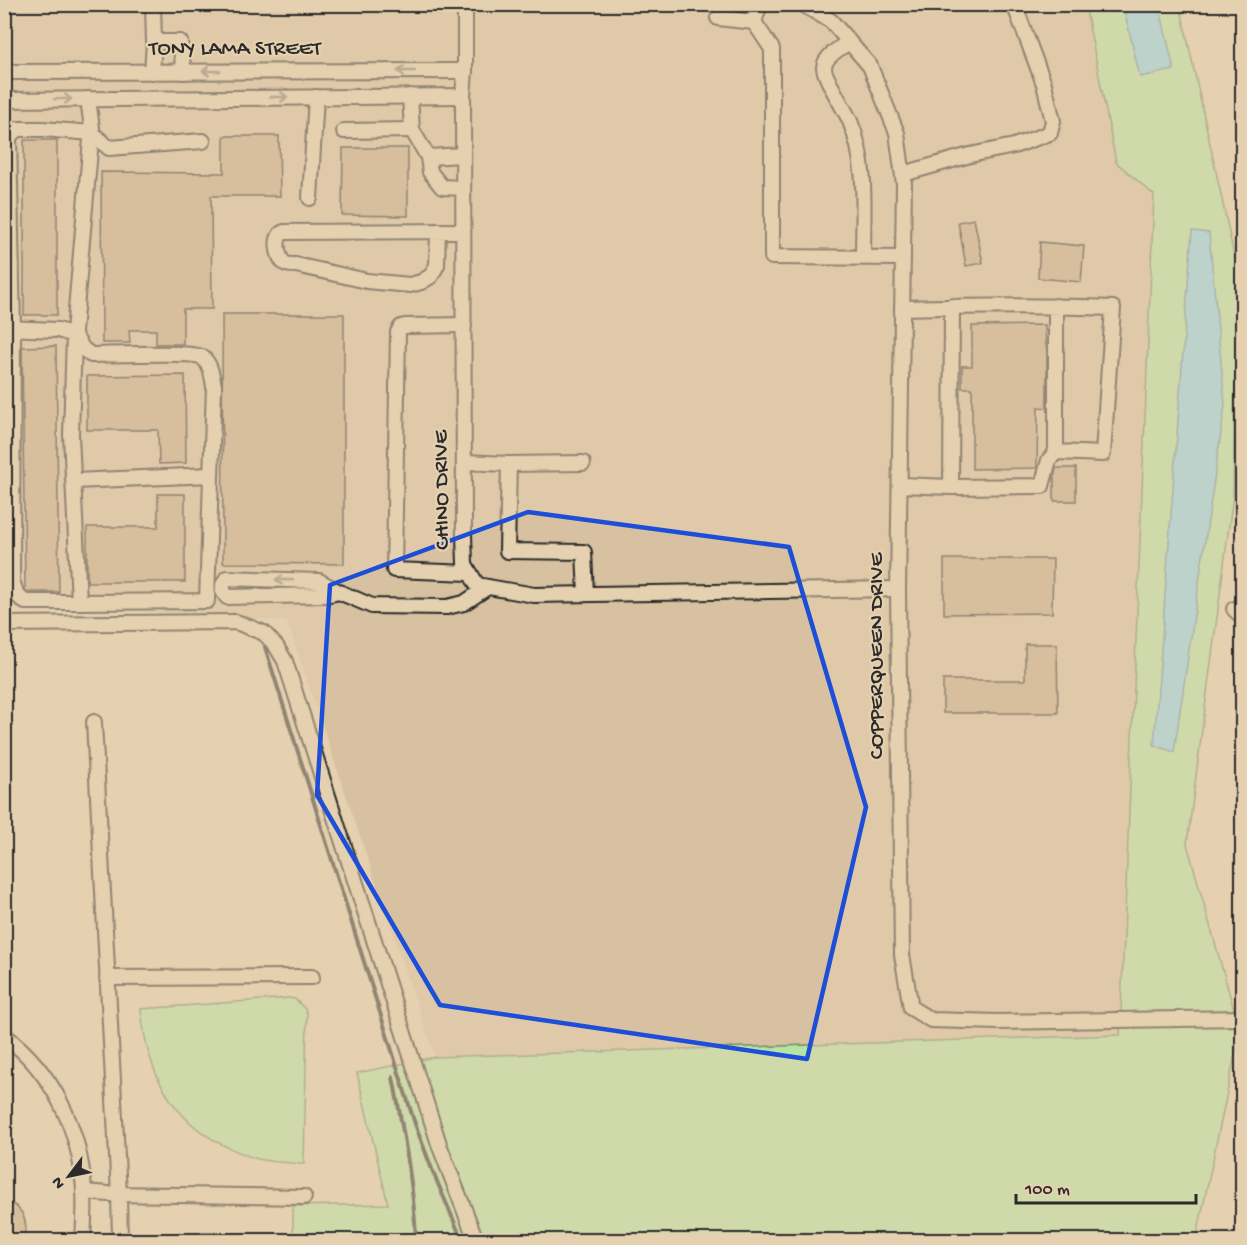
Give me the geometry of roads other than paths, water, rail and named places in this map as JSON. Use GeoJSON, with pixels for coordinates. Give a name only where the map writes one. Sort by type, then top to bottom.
{"type":"FeatureCollection","features":[{"type":"Feature","properties":{"kind":"street"},"geometry":{"type":"LineString","coordinates":[[152,72],[153,4]]}},
{"type":"Feature","properties":{"kind":"street","name":"CHINO DRIVE"},"geometry":{"type":"LineString","coordinates":[[465,4],[463,96],[465,564],[477,585],[534,595],[898,589]]}},
{"type":"Feature","properties":{"kind":"street"},"geometry":{"type":"LineString","coordinates":[[754,22],[760,4]]}},
{"type":"Feature","properties":{"kind":"street","name":"COPPERQUEEN DRIVE"},"geometry":{"type":"LineString","coordinates":[[802,4],[831,21],[870,66],[897,133],[903,174],[898,589],[902,955],[911,1008],[931,1020],[998,1022],[1242,1018]]}},
{"type":"Feature","properties":{"kind":"street"},"geometry":{"type":"LineString","coordinates":[[903,174],[970,155],[1014,146],[1050,133],[1053,121],[1044,84],[1014,4]]}},
{"type":"Feature","properties":{"kind":"street"},"geometry":{"type":"LineString","coordinates":[[718,18],[754,22],[772,49],[772,256],[903,258]]}},
{"type":"Feature","properties":{"kind":"street"},"geometry":{"type":"LineString","coordinates":[[154,42],[180,42],[184,72]]}},
{"type":"Feature","properties":{"kind":"street"},"geometry":{"type":"LineString","coordinates":[[849,42],[831,54],[824,64],[824,74],[846,112],[855,134],[861,159],[863,257]]}},
{"type":"Feature","properties":{"kind":"street","name":"TONY LAMA STREET"},"geometry":{"type":"LineString","coordinates":[[4,72],[465,71]]}},
{"type":"Feature","properties":{"kind":"street"},"geometry":{"type":"LineString","coordinates":[[410,96],[412,129],[428,157],[430,172],[442,187],[463,188]]}},
{"type":"Feature","properties":{"kind":"street"},"geometry":{"type":"LineString","coordinates":[[4,100],[463,96]]}},
{"type":"Feature","properties":{"kind":"street"},"geometry":{"type":"LineString","coordinates":[[310,198],[316,97]]}},
{"type":"Feature","properties":{"kind":"street"},"geometry":{"type":"LineString","coordinates":[[79,602],[72,435],[74,335],[92,133],[88,99]]}},
{"type":"Feature","properties":{"kind":"street"},"geometry":{"type":"LineString","coordinates":[[9,328],[58,330],[74,335],[83,349],[91,356],[174,354],[200,356],[209,363],[214,386],[207,601],[25,602],[17,595],[12,581],[8,491],[9,136],[18,129],[92,133],[109,148],[203,141]]}},
{"type":"Feature","properties":{"kind":"street"},"geometry":{"type":"LineString","coordinates":[[344,131],[412,129]]}},
{"type":"Feature","properties":{"kind":"street"},"geometry":{"type":"LineString","coordinates":[[428,157],[463,155]]}},
{"type":"Feature","properties":{"kind":"street"},"geometry":{"type":"LineString","coordinates":[[438,231],[437,266],[432,276],[410,285],[367,281],[287,265],[280,257],[278,242],[280,234],[284,231],[438,231],[463,231]]}},
{"type":"Feature","properties":{"kind":"street"},"geometry":{"type":"LineString","coordinates":[[902,308],[952,306],[1113,308],[1103,454],[1056,452]]}},
{"type":"Feature","properties":{"kind":"street"},"geometry":{"type":"LineString","coordinates":[[951,487],[952,306]]}},
{"type":"Feature","properties":{"kind":"street"},"geometry":{"type":"LineString","coordinates":[[900,485],[1042,486],[1049,460],[1056,452],[1056,306]]}},
{"type":"Feature","properties":{"kind":"street"},"geometry":{"type":"LineString","coordinates":[[464,325],[405,326],[401,327],[398,332],[394,570],[470,573]]}},
{"type":"Feature","properties":{"kind":"street"},"geometry":{"type":"LineString","coordinates":[[464,462],[583,464]]}},
{"type":"Feature","properties":{"kind":"street"},"geometry":{"type":"LineString","coordinates":[[508,464],[507,551],[584,552],[585,594]]}},
{"type":"Feature","properties":{"kind":"street"},"geometry":{"type":"LineString","coordinates":[[74,482],[211,475]]}},
{"type":"Feature","properties":{"kind":"street"},"geometry":{"type":"LineString","coordinates":[[339,592],[326,596],[226,597],[223,585],[227,578],[319,581],[372,606],[447,607],[464,603],[488,587]]}},
{"type":"Feature","properties":{"kind":"street"},"geometry":{"type":"LineString","coordinates":[[4,624],[236,622],[264,633],[276,646],[289,671],[440,1148],[476,1240]]}},
{"type":"Feature","properties":{"kind":"street"},"geometry":{"type":"LineString","coordinates":[[94,722],[120,1240]]}},
{"type":"Feature","properties":{"kind":"street"},"geometry":{"type":"LineString","coordinates":[[108,978],[312,976]]}},
{"type":"Feature","properties":{"kind":"street"},"geometry":{"type":"LineString","coordinates":[[4,1035],[30,1058],[58,1096],[69,1120],[82,1172],[83,1240]]}},
{"type":"Feature","properties":{"kind":"street"},"geometry":{"type":"LineString","coordinates":[[84,1191],[119,1194],[304,1197]]}},
{"type":"Feature","properties":{"kind":"water"},"geometry":{"type":"Polygon","coordinates":[[[1123,5],[1159,5],[1174,70],[1140,77],[1123,5]]]}},
{"type":"Feature","properties":{"kind":"water"},"geometry":{"type":"Polygon","coordinates":[[[1192,231],[1209,233],[1225,405],[1174,752],[1154,745],[1192,231]]]}},
{"type":"Feature","properties":{"kind":"railway"},"geometry":{"type":"LineString","coordinates":[[265,647],[415,1124],[462,1240]]}},
{"type":"Feature","properties":{"kind":"railway"},"geometry":{"type":"LineString","coordinates":[[393,1077],[410,1179],[416,1240]]}}]}
